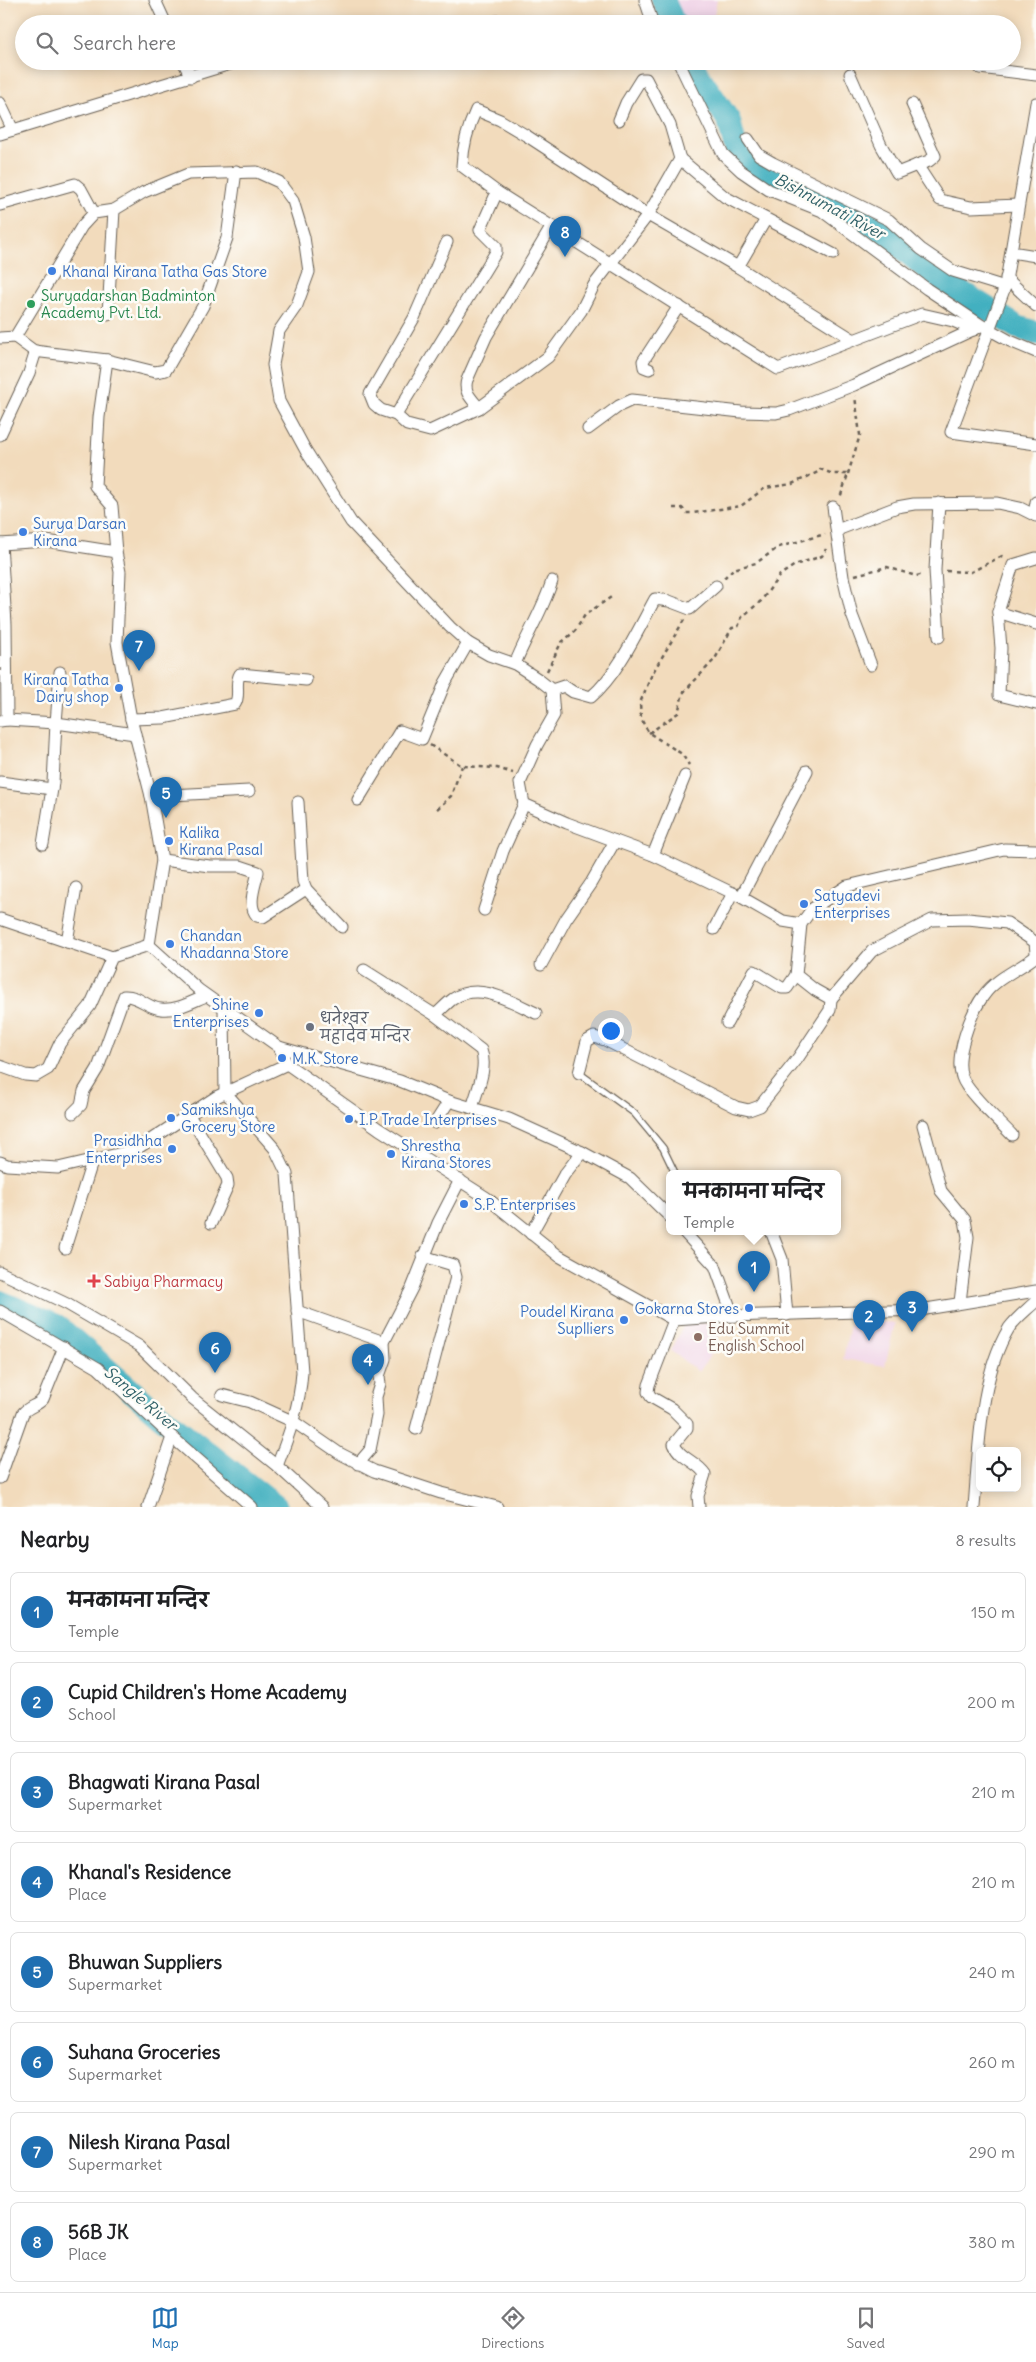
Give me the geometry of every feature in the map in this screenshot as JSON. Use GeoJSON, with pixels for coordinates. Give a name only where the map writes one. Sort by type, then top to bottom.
{"type":"FeatureCollection","features":[{"type":"Feature","properties":{"kind":"street"},"geometry":{"type":"LineString","coordinates":[[155,0],[162,15]]}},
{"type":"Feature","properties":{"kind":"street"},"geometry":{"type":"LineString","coordinates":[[646,0],[650,15]]}},
{"type":"Feature","properties":{"kind":"street"},"geometry":{"type":"LineString","coordinates":[[188,70],[191,77]]}},
{"type":"Feature","properties":{"kind":"street"},"geometry":{"type":"LineString","coordinates":[[0,134],[212,70]]}},
{"type":"Feature","properties":{"kind":"street"},"geometry":{"type":"LineString","coordinates":[[682,70],[723,154],[741,171],[769,190],[822,211],[927,289],[984,328],[1010,342],[1036,352]]}},
{"type":"Feature","properties":{"kind":"street"},"geometry":{"type":"LineString","coordinates":[[999,70],[1036,74]]}},
{"type":"Feature","properties":{"kind":"street"},"geometry":{"type":"LineString","coordinates":[[850,74],[881,144],[897,173],[929,161],[935,156],[912,104]]}},
{"type":"Feature","properties":{"kind":"street"},"geometry":{"type":"LineString","coordinates":[[619,120],[626,103],[641,79],[646,78],[670,125],[680,159],[725,197],[833,254]]}},
{"type":"Feature","properties":{"kind":"street"},"geometry":{"type":"LineString","coordinates":[[0,103],[13,130]]}},
{"type":"Feature","properties":{"kind":"street"},"geometry":{"type":"LineString","coordinates":[[1036,103],[1032,148],[1018,205],[1005,284],[984,328],[951,432],[1036,444]]}},
{"type":"Feature","properties":{"kind":"street"},"geometry":{"type":"LineString","coordinates":[[854,340],[738,267],[648,215],[527,136],[500,120],[476,110],[468,127],[463,148],[462,166],[497,192],[778,369],[854,340],[922,314],[984,328]]}},
{"type":"Feature","properties":{"kind":"street"},"geometry":{"type":"LineString","coordinates":[[748,139],[759,155],[889,220],[921,249],[953,271],[1005,284],[1036,306]]}},
{"type":"Feature","properties":{"kind":"street"},"geometry":{"type":"LineString","coordinates":[[448,242],[414,318],[370,394],[374,404],[381,410],[396,415],[407,426],[430,431],[479,408],[548,357],[580,311],[594,284],[648,215],[680,159]]}},
{"type":"Feature","properties":{"kind":"street"},"geometry":{"type":"LineString","coordinates":[[917,165],[940,200],[971,207],[1018,205]]}},
{"type":"Feature","properties":{"kind":"street"},"geometry":{"type":"LineString","coordinates":[[0,338],[15,337],[36,352],[107,360],[155,372],[166,370],[203,306],[227,238],[236,171]]}},
{"type":"Feature","properties":{"kind":"street"},"geometry":{"type":"LineString","coordinates":[[15,337],[82,226],[94,214],[114,210],[144,192],[188,174],[236,171],[257,172],[279,182],[293,201],[304,238],[309,272],[297,305],[279,330],[273,365],[279,401],[306,451],[351,522],[450,627],[468,642],[489,655],[515,664],[538,678],[552,690],[554,714],[537,745],[524,776],[520,790],[524,804],[503,851],[484,910]]}},
{"type":"Feature","properties":{"kind":"street"},"geometry":{"type":"LineString","coordinates":[[0,205],[75,184],[82,189],[94,214]]}},
{"type":"Feature","properties":{"kind":"street"},"geometry":{"type":"LineString","coordinates":[[396,415],[496,252],[496,246],[480,230],[497,192]]}},
{"type":"Feature","properties":{"kind":"street"},"geometry":{"type":"LineString","coordinates":[[108,314],[114,210]]}},
{"type":"Feature","properties":{"kind":"street"},"geometry":{"type":"LineString","coordinates":[[738,267],[766,219]]}},
{"type":"Feature","properties":{"kind":"street"},"geometry":{"type":"LineString","coordinates":[[479,408],[467,394],[465,386],[467,380],[486,337],[552,226]]}},
{"type":"Feature","properties":{"kind":"street"},"geometry":{"type":"LineString","coordinates":[[1011,252],[1036,256]]}},
{"type":"Feature","properties":{"kind":"street"},"geometry":{"type":"LineString","coordinates":[[649,369],[644,367],[643,361],[680,306]]}},
{"type":"Feature","properties":{"kind":"street"},"geometry":{"type":"LineString","coordinates":[[588,429],[619,406],[632,400],[741,412],[789,410],[854,385],[984,328]]}},
{"type":"Feature","properties":{"kind":"street"},"geometry":{"type":"LineString","coordinates":[[0,435],[29,373],[36,352]]}},
{"type":"Feature","properties":{"kind":"street"},"geometry":{"type":"LineString","coordinates":[[107,360],[99,417],[95,486],[112,506],[120,578],[117,642],[131,718],[151,796],[162,860],[149,945]]}},
{"type":"Feature","properties":{"kind":"street"},"geometry":{"type":"LineString","coordinates":[[838,535],[897,507],[939,503],[997,503],[1020,508],[1035,516],[1036,502]]}},
{"type":"Feature","properties":{"kind":"street"},"geometry":{"type":"LineString","coordinates":[[939,503],[935,570],[939,637]]}},
{"type":"Feature","properties":{"kind":"street"},"geometry":{"type":"LineString","coordinates":[[832,507],[852,615],[871,665]]}},
{"type":"Feature","properties":{"kind":"street"},"geometry":{"type":"LineString","coordinates":[[116,552],[46,541],[0,544],[4,721],[56,723],[135,734]]}},
{"type":"Feature","properties":{"kind":"street"},"geometry":{"type":"LineString","coordinates":[[1036,558],[1013,565],[998,612],[1000,648],[999,695],[1036,704]]}},
{"type":"Feature","properties":{"kind":"street"},"geometry":{"type":"LineString","coordinates":[[515,664],[524,642],[546,602],[552,581]]}},
{"type":"Feature","properties":{"kind":"street"},"geometry":{"type":"LineString","coordinates":[[552,690],[564,686],[573,692],[591,697],[599,690],[655,599],[669,601],[690,609],[716,586]]}},
{"type":"Feature","properties":{"kind":"street"},"geometry":{"type":"LineString","coordinates":[[998,612],[1036,624]]}},
{"type":"Feature","properties":{"kind":"street"},"geometry":{"type":"LineString","coordinates":[[358,800],[400,731],[422,740],[445,683],[468,642]]}},
{"type":"Feature","properties":{"kind":"street"},"geometry":{"type":"LineString","coordinates":[[42,844],[52,789],[60,672]]}},
{"type":"Feature","properties":{"kind":"street"},"geometry":{"type":"LineString","coordinates":[[131,718],[163,718],[235,704],[237,701],[237,677],[240,674],[306,680]]}},
{"type":"Feature","properties":{"kind":"street"},"geometry":{"type":"LineString","coordinates":[[714,929],[737,895],[807,771]]}},
{"type":"Feature","properties":{"kind":"street"},"geometry":{"type":"LineString","coordinates":[[653,855],[686,776]]}},
{"type":"Feature","properties":{"kind":"street"},"geometry":{"type":"LineString","coordinates":[[0,782],[52,789]]}},
{"type":"Feature","properties":{"kind":"street"},"geometry":{"type":"LineString","coordinates":[[151,796],[249,791]]}},
{"type":"Feature","properties":{"kind":"street"},"geometry":{"type":"LineString","coordinates":[[298,802],[306,889],[342,927]]}},
{"type":"Feature","properties":{"kind":"street"},"geometry":{"type":"LineString","coordinates":[[524,804],[567,823],[653,855],[737,895],[783,921],[801,924]]}},
{"type":"Feature","properties":{"kind":"street"},"geometry":{"type":"LineString","coordinates":[[541,965],[566,919],[596,875],[615,841]]}},
{"type":"Feature","properties":{"kind":"street"},"geometry":{"type":"LineString","coordinates":[[727,1023],[754,970],[782,988],[787,988],[796,975],[801,924],[812,909],[847,886],[1004,849],[1036,850]]}},
{"type":"Feature","properties":{"kind":"street"},"geometry":{"type":"LineString","coordinates":[[162,860],[210,866],[240,866],[258,872],[252,901],[253,912],[257,916],[263,917],[306,889]]}},
{"type":"Feature","properties":{"kind":"street"},"geometry":{"type":"LineString","coordinates":[[66,942],[76,888]]}},
{"type":"Feature","properties":{"kind":"street"},"geometry":{"type":"LineString","coordinates":[[0,919],[112,957],[149,945]]}},
{"type":"Feature","properties":{"kind":"street"},"geometry":{"type":"LineString","coordinates":[[579,1073],[587,1041],[594,1037],[605,1040],[736,1107],[749,1110],[760,1106],[798,1058],[830,1010],[831,998],[872,951],[932,920],[968,919],[1008,923],[1035,942],[1036,954],[984,994],[960,1052],[962,1078],[972,1092],[1012,1135]]}},
{"type":"Feature","properties":{"kind":"street"},"geometry":{"type":"LineString","coordinates":[[149,945],[206,996],[279,1047],[400,1081],[449,1101],[509,1118],[582,1152],[630,1178],[666,1213]]}},
{"type":"Feature","properties":{"kind":"street"},"geometry":{"type":"LineString","coordinates":[[0,1066],[25,1075],[36,1076],[48,1069],[60,1043],[90,1006],[112,957]]}},
{"type":"Feature","properties":{"kind":"street"},"geometry":{"type":"LineString","coordinates":[[364,970],[436,1015],[481,1050],[484,1057],[483,1067],[472,1108]]}},
{"type":"Feature","properties":{"kind":"street"},"geometry":{"type":"LineString","coordinates":[[796,975],[816,990],[831,998]]}},
{"type":"Feature","properties":{"kind":"street"},"geometry":{"type":"LineString","coordinates":[[436,1015],[454,998],[476,992],[491,993],[536,1013]]}},
{"type":"Feature","properties":{"kind":"street"},"geometry":{"type":"LineString","coordinates":[[73,1113],[81,1104],[84,1091],[98,1068],[124,996],[133,996],[159,1010],[183,1005],[206,996]]}},
{"type":"Feature","properties":{"kind":"street"},"geometry":{"type":"LineString","coordinates":[[224,1008],[225,1093],[275,1149],[287,1174],[302,1372],[301,1391],[294,1422],[277,1466]]}},
{"type":"Feature","properties":{"kind":"street"},"geometry":{"type":"LineString","coordinates":[[279,1047],[287,1064],[379,1129],[487,1198],[559,1256],[674,1320],[733,1316],[920,1310],[1036,1291]]}},
{"type":"Feature","properties":{"kind":"street"},"geometry":{"type":"LineString","coordinates":[[0,1162],[7,1165],[58,1168],[135,1150],[225,1093],[287,1064]]}},
{"type":"Feature","properties":{"kind":"street"},"geometry":{"type":"LineString","coordinates":[[435,1123],[449,1101]]}},
{"type":"Feature","properties":{"kind":"street"},"geometry":{"type":"LineString","coordinates":[[189,1115],[228,1184],[212,1223]]}},
{"type":"Feature","properties":{"kind":"street"},"geometry":{"type":"LineString","coordinates":[[923,1125],[941,1191],[965,1220],[968,1237],[960,1302]]}},
{"type":"Feature","properties":{"kind":"street"},"geometry":{"type":"LineString","coordinates":[[531,1234],[564,1175],[582,1152]]}},
{"type":"Feature","properties":{"kind":"street"},"geometry":{"type":"LineString","coordinates":[[65,1248],[93,1159]]}},
{"type":"Feature","properties":{"kind":"street"},"geometry":{"type":"LineString","coordinates":[[358,1464],[370,1450],[377,1415],[376,1397],[380,1384],[379,1376],[385,1359],[384,1342],[412,1288],[423,1256],[460,1180]]}},
{"type":"Feature","properties":{"kind":"street"},"geometry":{"type":"LineString","coordinates":[[687,1235],[715,1266],[733,1316]]}},
{"type":"Feature","properties":{"kind":"street"},"geometry":{"type":"LineString","coordinates":[[773,1235],[782,1259],[787,1314]]}},
{"type":"Feature","properties":{"kind":"street"},"geometry":{"type":"LineString","coordinates":[[416,1428],[456,1277],[453,1265],[423,1256]]}},
{"type":"Feature","properties":{"kind":"street"},"geometry":{"type":"LineString","coordinates":[[0,1272],[66,1304],[139,1346],[192,1398],[277,1466],[322,1507]]}},
{"type":"Feature","properties":{"kind":"street"},"geometry":{"type":"LineString","coordinates":[[974,1507],[982,1415],[996,1356],[1010,1327],[1036,1301]]}},
{"type":"Feature","properties":{"kind":"street"},"geometry":{"type":"LineString","coordinates":[[0,1311],[98,1368],[172,1437],[252,1507]]}},
{"type":"Feature","properties":{"kind":"street"},"geometry":{"type":"LineString","coordinates":[[297,1311],[384,1342]]}},
{"type":"Feature","properties":{"kind":"street"},"geometry":{"type":"LineString","coordinates":[[674,1320],[648,1392],[651,1397],[672,1409],[687,1424],[687,1428],[674,1444],[678,1452],[701,1468],[705,1474],[698,1496],[700,1507]]}},
{"type":"Feature","properties":{"kind":"street"},"geometry":{"type":"LineString","coordinates":[[0,1478],[23,1413],[43,1399],[64,1347]]}},
{"type":"Feature","properties":{"kind":"street"},"geometry":{"type":"LineString","coordinates":[[222,1395],[250,1402],[294,1422],[358,1464],[440,1493],[498,1507]]}},
{"type":"Feature","properties":{"kind":"street"},"geometry":{"type":"LineString","coordinates":[[148,1507],[172,1437]]}},
{"type":"Feature","properties":{"kind":"lane"},"geometry":{"type":"LineString","coordinates":[[579,1073],[634,1113],[663,1148],[674,1170]]}},
{"type":"Feature","properties":{"kind":"path"},"geometry":{"type":"LineString","coordinates":[[832,507],[842,496],[860,434],[854,385]]}},
{"type":"Feature","properties":{"kind":"path"},"geometry":{"type":"LineString","coordinates":[[673,508],[682,508],[686,514],[741,506],[765,488],[792,484],[820,469],[833,474],[848,474]]}},
{"type":"Feature","properties":{"kind":"path"},"geometry":{"type":"LineString","coordinates":[[716,586],[733,569],[756,563],[779,548],[838,535]]}},
{"type":"Feature","properties":{"kind":"path"},"geometry":{"type":"LineString","coordinates":[[648,733],[678,712],[683,693],[715,659],[732,628],[738,627],[742,617],[761,601],[780,576],[795,565],[822,556],[826,548],[838,535]]}},
{"type":"Feature","properties":{"kind":"path"},"geometry":{"type":"LineString","coordinates":[[538,678],[545,673],[561,643],[575,631],[585,615],[614,595]]}},
{"type":"Feature","properties":{"kind":"path"},"geometry":{"type":"LineString","coordinates":[[686,776],[689,764],[682,754],[648,733],[641,719],[640,703],[652,674],[690,609]]}},
{"type":"Feature","properties":{"kind":"path"},"geometry":{"type":"LineString","coordinates":[[422,740],[462,766],[496,768],[524,776]]}},
{"type":"Feature","properties":{"kind":"path"},"geometry":{"type":"LineString","coordinates":[[437,809],[451,796],[462,766]]}},
{"type":"Feature","properties":{"kind":"shaded area"},"geometry":{"type":"Polygon","coordinates":[[[675,0],[717,0],[714,15],[681,15],[675,0]]]}},
{"type":"Feature","properties":{"kind":"shaded area"},"geometry":{"type":"Polygon","coordinates":[[[851,1320],[895,1323],[885,1366],[843,1359],[851,1320]]]}},
{"type":"Feature","properties":{"kind":"shaded area","name":"Edu Summit English School"},"geometry":{"type":"Polygon","coordinates":[[[685,1323],[723,1324],[713,1351],[699,1372],[671,1351],[685,1323]]]}},
{"type":"Feature","properties":{"kind":"waterway","name":"Bishnumati River"},"geometry":{"type":"LineString","coordinates":[[663,0],[670,15]]}},
{"type":"Feature","properties":{"kind":"waterway","name":"Bishnumati River"},"geometry":{"type":"LineString","coordinates":[[695,70],[729,121],[738,158],[880,229],[935,276],[1017,327],[1036,333]]}},
{"type":"Feature","properties":{"kind":"waterway","name":"Sangle River"},"geometry":{"type":"LineString","coordinates":[[0,1302],[57,1326],[157,1413],[276,1507]]}},
{"type":"Feature","properties":{"kind":"place","name":"56B JK"},"geometry":{"type":"Point","coordinates":[565,257]}},
{"type":"Feature","properties":{"kind":"place","name":"Khanal Kirana Tatha Gas Store"},"geometry":{"type":"Point","coordinates":[52,271]}},
{"type":"Feature","properties":{"kind":"place","name":"Suryadarshan Badminton Academy Pvt. Ltd."},"geometry":{"type":"Point","coordinates":[31,304]}},
{"type":"Feature","properties":{"kind":"place","name":"Surya Darsan Kirana"},"geometry":{"type":"Point","coordinates":[23,532]}},
{"type":"Feature","properties":{"kind":"place","name":"Nilesh Kirana Pasal"},"geometry":{"type":"Point","coordinates":[139,671]}},
{"type":"Feature","properties":{"kind":"place","name":"Kirana Tatha Dairy shop"},"geometry":{"type":"Point","coordinates":[119,688]}},
{"type":"Feature","properties":{"kind":"place","name":"Bhuwan Suppliers"},"geometry":{"type":"Point","coordinates":[166,818]}},
{"type":"Feature","properties":{"kind":"place","name":"Kalika Kirana Pasal"},"geometry":{"type":"Point","coordinates":[169,841]}},
{"type":"Feature","properties":{"kind":"place","name":"Satyadevi Enterprises"},"geometry":{"type":"Point","coordinates":[804,904]}},
{"type":"Feature","properties":{"kind":"place","name":"Chandan Khadanna Store"},"geometry":{"type":"Point","coordinates":[170,944]}},
{"type":"Feature","properties":{"kind":"place","name":"Shine Enterprises"},"geometry":{"type":"Point","coordinates":[259,1013]}},
{"type":"Feature","properties":{"kind":"place","name":"धनेश्वर महादेव मन्दिर"},"geometry":{"type":"Point","coordinates":[310,1027]}},
{"type":"Feature","properties":{"kind":"place","name":"M.K. Store"},"geometry":{"type":"Point","coordinates":[282,1058]}},
{"type":"Feature","properties":{"kind":"place","name":"Samikshya Grocery Store"},"geometry":{"type":"Point","coordinates":[171,1118]}},
{"type":"Feature","properties":{"kind":"place","name":"I.P Trade Interprises"},"geometry":{"type":"Point","coordinates":[349,1119]}},
{"type":"Feature","properties":{"kind":"place","name":"Prasidhha Enterprises"},"geometry":{"type":"Point","coordinates":[172,1149]}},
{"type":"Feature","properties":{"kind":"place","name":"Shrestha Kirana Stores"},"geometry":{"type":"Point","coordinates":[391,1154]}},
{"type":"Feature","properties":{"kind":"place","name":"S.P. Enterprises"},"geometry":{"type":"Point","coordinates":[464,1204]}},
{"type":"Feature","properties":{"kind":"place","name":"Sabiya Pharmacy"},"geometry":{"type":"Point","coordinates":[94,1281]}},
{"type":"Feature","properties":{"kind":"place","name":"मनकामना मन्दिर"},"geometry":{"type":"Point","coordinates":[754,1292]}},
{"type":"Feature","properties":{"kind":"place","name":"Gokarna Stores"},"geometry":{"type":"Point","coordinates":[749,1308]}},
{"type":"Feature","properties":{"kind":"place","name":"Poudel Kirana Suplliers"},"geometry":{"type":"Point","coordinates":[624,1320]}},
{"type":"Feature","properties":{"kind":"place","name":"Bhagwati Kirana Pasal"},"geometry":{"type":"Point","coordinates":[912,1332]}},
{"type":"Feature","properties":{"kind":"place","name":"Edu Summit English School"},"geometry":{"type":"Point","coordinates":[698,1337]}},
{"type":"Feature","properties":{"kind":"place","name":"Cupid Children's Home Academy"},"geometry":{"type":"Point","coordinates":[869,1341]}},
{"type":"Feature","properties":{"kind":"place","name":"Suhana Groceries"},"geometry":{"type":"Point","coordinates":[215,1373]}},
{"type":"Feature","properties":{"kind":"place","name":"Khanal's Residence"},"geometry":{"type":"Point","coordinates":[368,1385]}}]}
